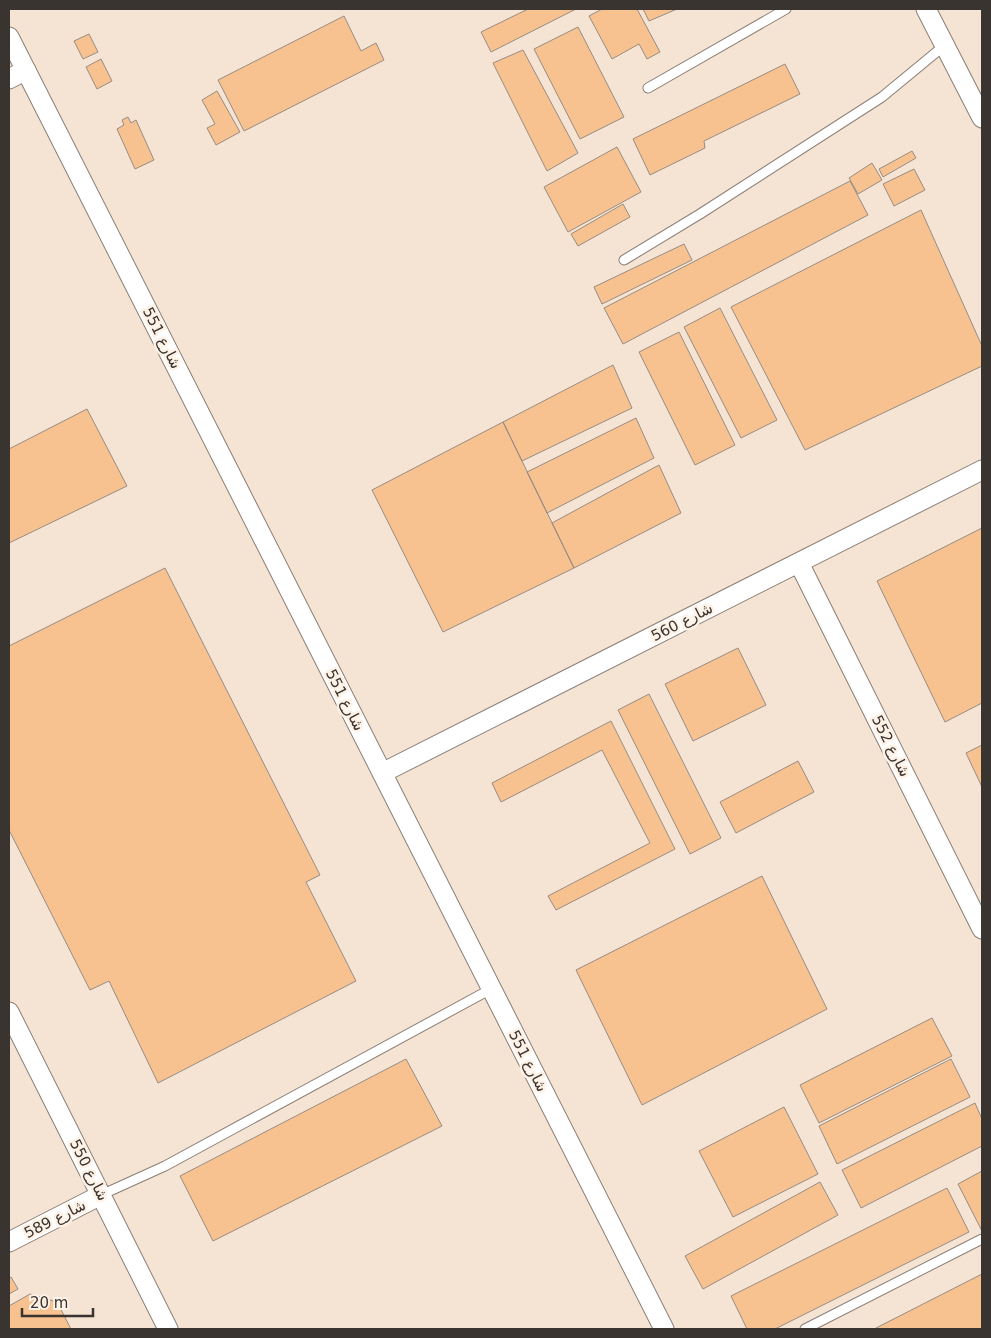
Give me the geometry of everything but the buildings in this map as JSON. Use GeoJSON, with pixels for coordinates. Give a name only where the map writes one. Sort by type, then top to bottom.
{"type":"FeatureCollection","features":[{"type":"Feature","properties":{"kind":"street"},"geometry":{"type":"LineString","coordinates":[[926,9],[982,118]]}},
{"type":"Feature","properties":{"kind":"street","name":"شارع 551"},"geometry":{"type":"LineString","coordinates":[[9,37],[664,1329]]}},
{"type":"Feature","properties":{"kind":"street"},"geometry":{"type":"LineString","coordinates":[[9,79],[26,70]]}},
{"type":"Feature","properties":{"kind":"street","name":"شارع 560"},"geometry":{"type":"LineString","coordinates":[[382,773],[982,470]]}},
{"type":"Feature","properties":{"kind":"street","name":"شارع 552"},"geometry":{"type":"LineString","coordinates":[[799,563],[982,929]]}},
{"type":"Feature","properties":{"kind":"street","name":"شارع 550"},"geometry":{"type":"LineString","coordinates":[[9,1012],[168,1329]]}},
{"type":"Feature","properties":{"kind":"street","name":"شارع 589"},"geometry":{"type":"LineString","coordinates":[[9,1242],[101,1195]]}},
{"type":"Feature","properties":{"kind":"lane"},"geometry":{"type":"LineString","coordinates":[[648,88],[786,9]]}},
{"type":"Feature","properties":{"kind":"lane"},"geometry":{"type":"LineString","coordinates":[[624,260],[700,214],[882,97],[945,45]]}},
{"type":"Feature","properties":{"kind":"lane"},"geometry":{"type":"LineString","coordinates":[[101,1195],[165,1166],[491,989]]}},
{"type":"Feature","properties":{"kind":"lane"},"geometry":{"type":"LineString","coordinates":[[805,1329],[982,1238]]}},
{"type":"Feature","properties":{"kind":"shaded area"},"geometry":{"type":"Polygon","coordinates":[[[9,9],[982,9],[982,1329],[9,1329],[9,9]]]}}]}
